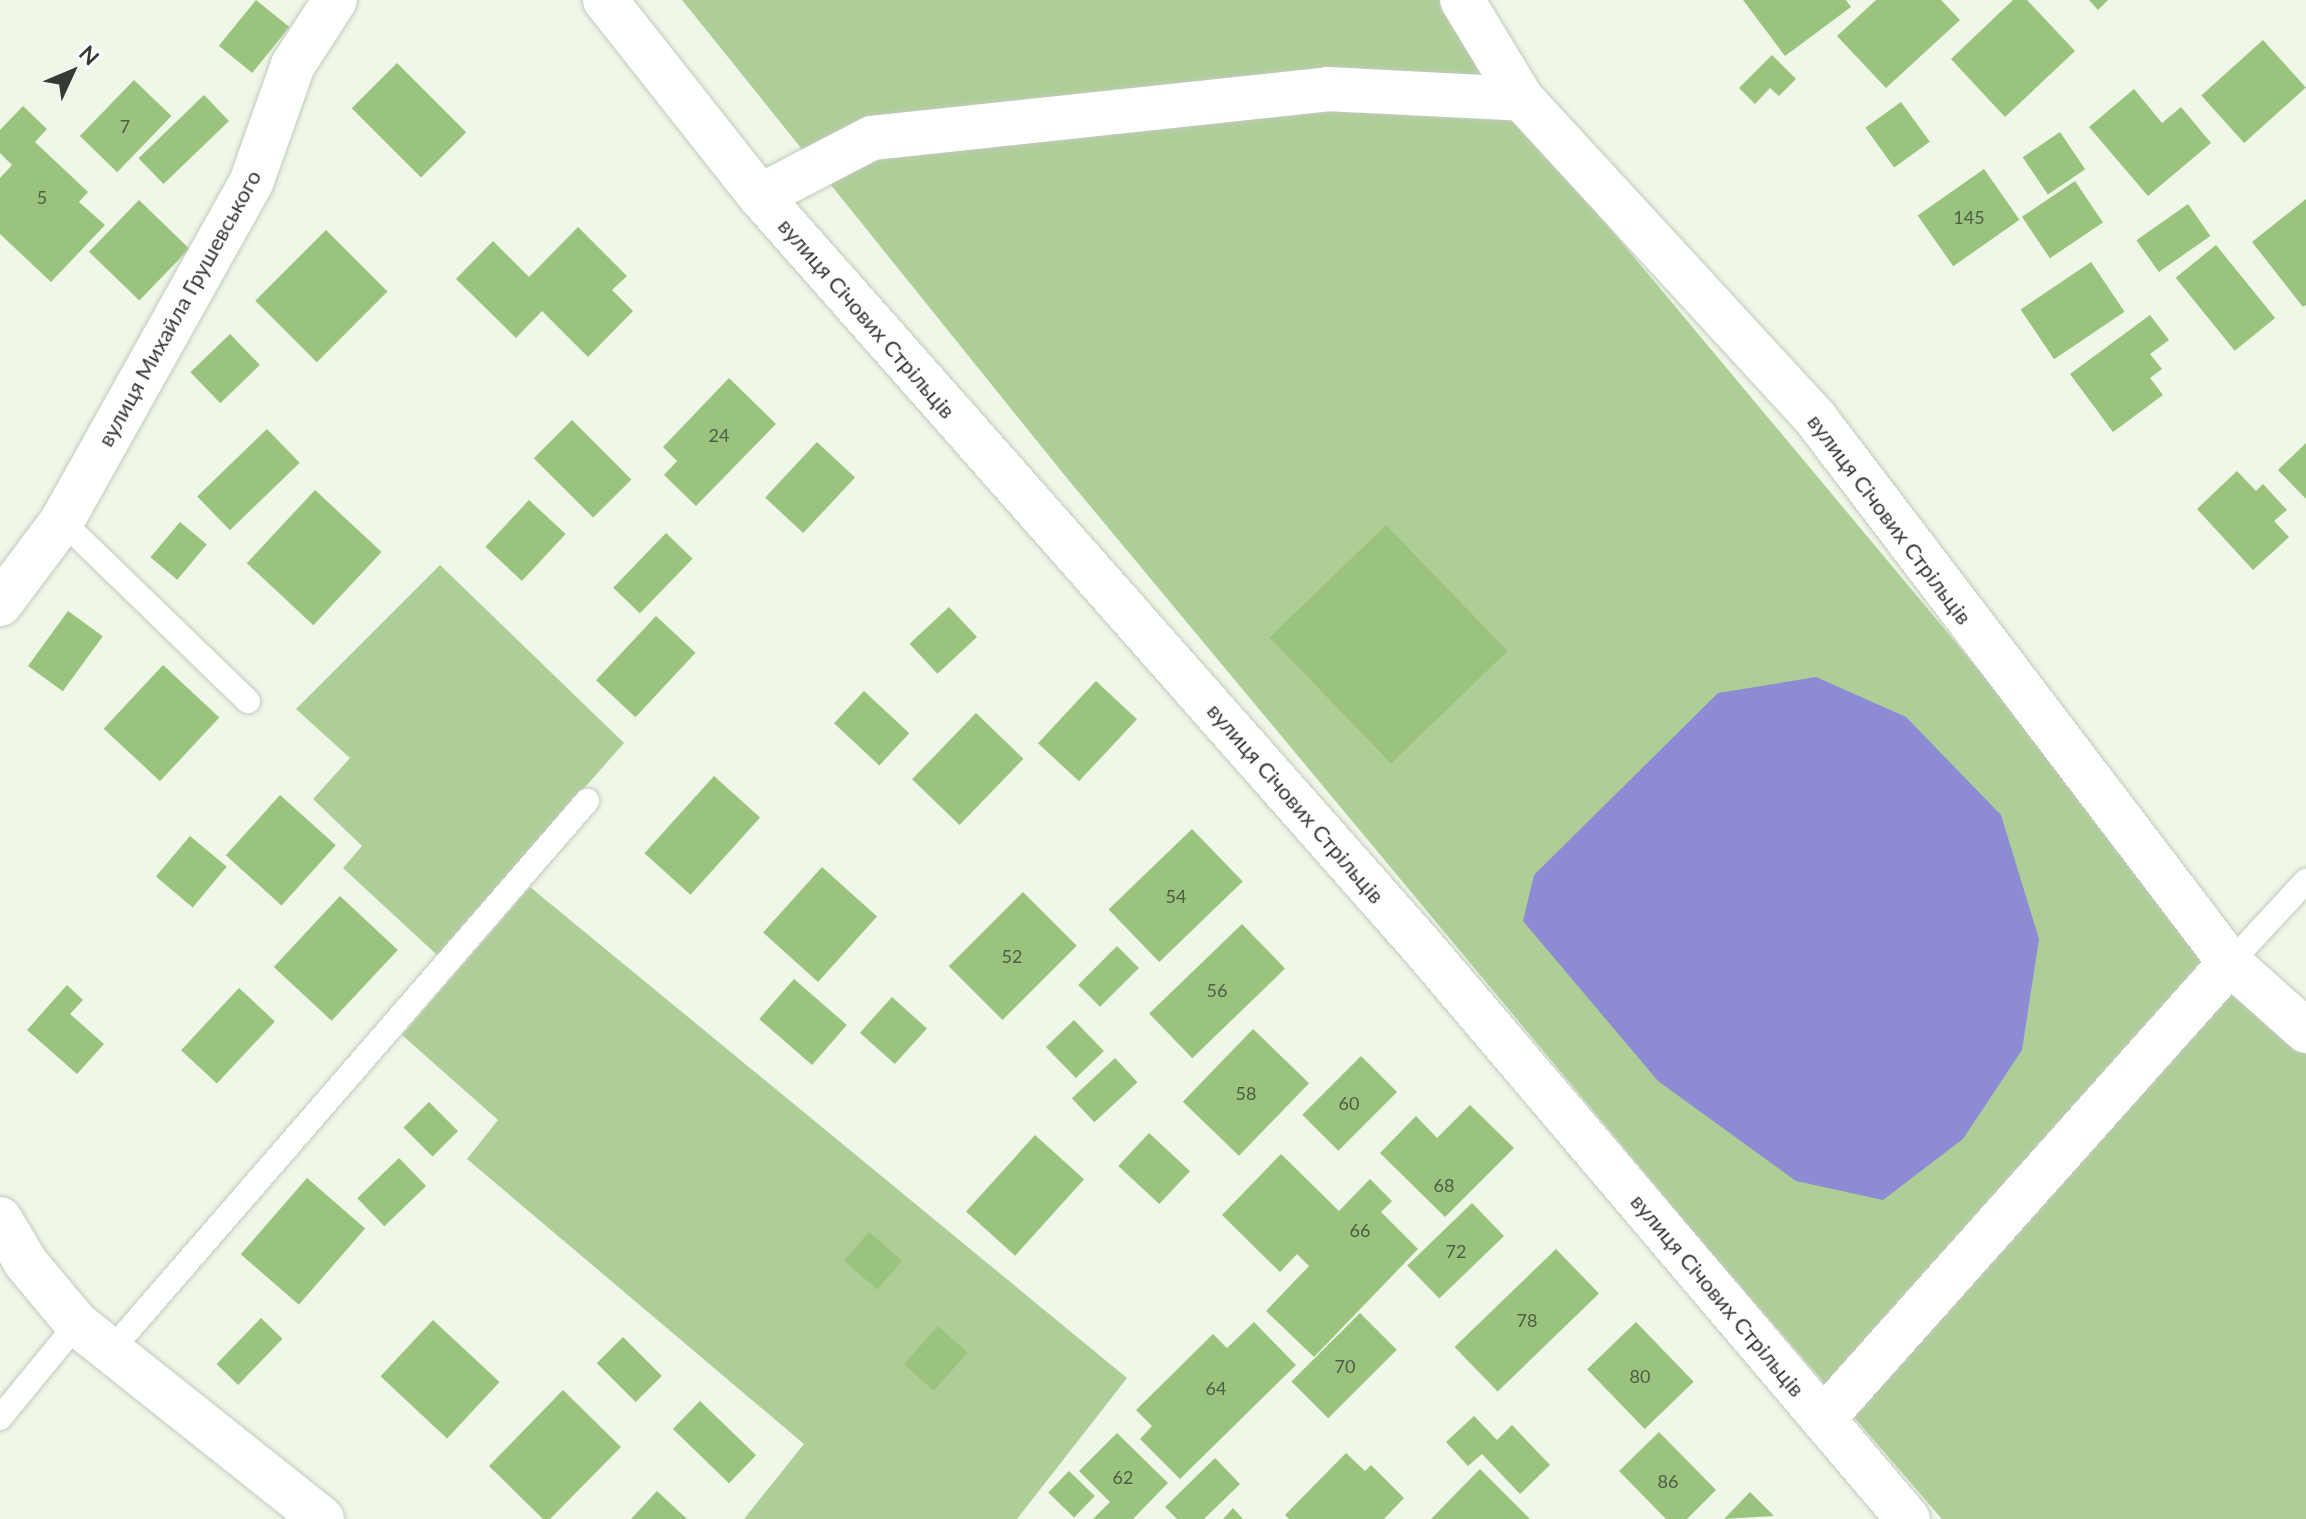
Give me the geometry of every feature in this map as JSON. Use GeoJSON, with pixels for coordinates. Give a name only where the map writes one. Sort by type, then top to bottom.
{"type":"FeatureCollection","features":[{"type":"Feature","properties":{"kind":"street","name":"вулиця Михайла Грушевського"},"geometry":{"type":"LineString","coordinates":[[5,584],[62,521],[251,183],[293,65],[335,0]]}},
{"type":"Feature","properties":{"kind":"street","name":"вулиця Січових Стрільців"},"geometry":{"type":"LineString","coordinates":[[605,0],[760,196],[1420,944],[1908,1519]]}},
{"type":"Feature","properties":{"kind":"street","name":"вулиця Січових Стрільців"},"geometry":{"type":"LineString","coordinates":[[1462,0],[1522,99],[1816,419],[2230,963],[2306,1031]]}},
{"type":"Feature","properties":{"kind":"street","name":"вулиця Січових Стрільців"},"geometry":{"type":"LineString","coordinates":[[760,196],[872,138],[1327,89],[1522,99]]}},
{"type":"Feature","properties":{"kind":"street","name":"вулиця Січових Стрільців"},"geometry":{"type":"LineString","coordinates":[[1823,1419],[2230,963]]}},
{"type":"Feature","properties":{"kind":"street"},"geometry":{"type":"LineString","coordinates":[[0,1219],[26,1263],[77,1324],[113,1348],[322,1519]]}},
{"type":"Feature","properties":{"kind":"lane"},"geometry":{"type":"LineString","coordinates":[[62,521],[248,701]]}},
{"type":"Feature","properties":{"kind":"lane"},"geometry":{"type":"LineString","coordinates":[[113,1348],[587,801]]}},
{"type":"Feature","properties":{"kind":"lane"},"geometry":{"type":"LineString","coordinates":[[2230,963],[2306,881]]}},
{"type":"Feature","properties":{"kind":"lane"},"geometry":{"type":"LineString","coordinates":[[0,1418],[77,1324]]}},
{"type":"Feature","properties":{"kind":"green space"},"geometry":{"type":"Polygon","coordinates":[[[682,0],[1451,0],[1527,129],[1988,681],[2246,1000],[2306,1054],[2306,1519],[1942,1519],[1698,1237],[1066,477],[682,0]]]}},
{"type":"Feature","properties":{"kind":"green space"},"geometry":{"type":"Polygon","coordinates":[[[440,565],[624,743],[437,955],[343,868],[362,846],[313,799],[350,758],[296,709],[440,565]]]}},
{"type":"Feature","properties":{"kind":"green space"},"geometry":{"type":"Polygon","coordinates":[[[530,887],[1127,1378],[1017,1519],[744,1519],[804,1444],[467,1159],[498,1120],[402,1035],[530,887]]]}},
{"type":"Feature","properties":{"kind":"shaded area"},"geometry":{"type":"Polygon","coordinates":[[[1816,677],[1906,717],[2001,815],[2039,939],[2022,1050],[1963,1139],[1883,1200],[1796,1181],[1658,1081],[1523,921],[1534,875],[1718,693],[1816,677]]]}},
{"type":"Feature","properties":{"kind":"building"},"geometry":{"type":"Polygon","coordinates":[[[256,0],[289,27],[252,73],[219,46],[256,0]]]}},
{"type":"Feature","properties":{"kind":"building"},"geometry":{"type":"Polygon","coordinates":[[[1743,0],[1846,0],[1851,7],[1785,56],[1743,0]]]}},
{"type":"Feature","properties":{"kind":"building"},"geometry":{"type":"Polygon","coordinates":[[[1876,0],[1941,0],[1960,20],[1886,88],[1837,36],[1876,0]]]}},
{"type":"Feature","properties":{"kind":"building"},"geometry":{"type":"Polygon","coordinates":[[[2013,0],[2027,0],[2075,51],[2005,117],[1951,59],[2013,0]]]}},
{"type":"Feature","properties":{"kind":"building"},"geometry":{"type":"Polygon","coordinates":[[[2089,0],[2108,0],[2098,10],[2089,0]]]}},
{"type":"Feature","properties":{"kind":"building"},"geometry":{"type":"Polygon","coordinates":[[[2263,40],[2306,88],[2244,143],[2201,96],[2263,40]]]}},
{"type":"Feature","properties":{"kind":"building"},"geometry":{"type":"Polygon","coordinates":[[[1772,55],[1796,79],[1779,96],[1770,88],[1755,104],[1739,88],[1772,55]]]}},
{"type":"Feature","properties":{"kind":"building"},"geometry":{"type":"Polygon","coordinates":[[[397,63],[466,132],[421,178],[352,108],[397,63]]]}},
{"type":"Feature","properties":{"kind":"building"},"geometry":{"type":"Polygon","coordinates":[[[134,80],[171,116],[117,172],[80,136],[134,80]]]}},
{"type":"Feature","properties":{"kind":"building"},"geometry":{"type":"Polygon","coordinates":[[[2134,89],[2162,123],[2181,107],[2211,143],[2148,196],[2089,127],[2134,89]]]}},
{"type":"Feature","properties":{"kind":"building"},"geometry":{"type":"Polygon","coordinates":[[[204,95],[229,121],[164,184],[139,158],[204,95]]]}},
{"type":"Feature","properties":{"kind":"building"},"geometry":{"type":"Polygon","coordinates":[[[1901,102],[1930,142],[1894,168],[1865,128],[1901,102]]]}},
{"type":"Feature","properties":{"kind":"building"},"geometry":{"type":"Polygon","coordinates":[[[23,106],[47,129],[35,142],[88,192],[79,202],[105,225],[51,282],[0,234],[0,178],[12,165],[0,153],[0,130],[23,106]]]}},
{"type":"Feature","properties":{"kind":"building"},"geometry":{"type":"Polygon","coordinates":[[[2060,132],[2085,169],[2048,194],[2023,157],[2060,132]]]}},
{"type":"Feature","properties":{"kind":"building"},"geometry":{"type":"Polygon","coordinates":[[[1984,169],[2020,220],[1953,266],[1918,215],[1984,169]]]}},
{"type":"Feature","properties":{"kind":"building"},"geometry":{"type":"Polygon","coordinates":[[[2075,181],[2103,222],[2050,258],[2022,217],[2075,181]]]}},
{"type":"Feature","properties":{"kind":"building"},"geometry":{"type":"Polygon","coordinates":[[[2306,199],[2306,305],[2303,307],[2252,242],[2306,199]]]}},
{"type":"Feature","properties":{"kind":"building"},"geometry":{"type":"Polygon","coordinates":[[[139,200],[189,249],[139,300],[89,252],[139,200]]]}},
{"type":"Feature","properties":{"kind":"building"},"geometry":{"type":"Polygon","coordinates":[[[2188,204],[2210,236],[2159,272],[2136,240],[2188,204]]]}},
{"type":"Feature","properties":{"kind":"building"},"geometry":{"type":"Polygon","coordinates":[[[578,227],[627,276],[612,290],[633,311],[588,357],[542,311],[516,338],[456,279],[493,241],[529,277],[578,227]]]}},
{"type":"Feature","properties":{"kind":"building"},"geometry":{"type":"Polygon","coordinates":[[[326,230],[388,292],[317,362],[255,301],[326,230]]]}},
{"type":"Feature","properties":{"kind":"building"},"geometry":{"type":"Polygon","coordinates":[[[2216,245],[2275,318],[2235,351],[2176,278],[2216,245]]]}},
{"type":"Feature","properties":{"kind":"building"},"geometry":{"type":"Polygon","coordinates":[[[2091,262],[2125,312],[2054,359],[2021,310],[2091,262]]]}},
{"type":"Feature","properties":{"kind":"building"},"geometry":{"type":"Polygon","coordinates":[[[2150,315],[2169,340],[2150,354],[2162,369],[2150,378],[2163,395],[2113,432],[2070,374],[2150,315]]]}},
{"type":"Feature","properties":{"kind":"building"},"geometry":{"type":"Polygon","coordinates":[[[230,334],[260,365],[220,403],[190,372],[230,334]]]}},
{"type":"Feature","properties":{"kind":"building"},"geometry":{"type":"Polygon","coordinates":[[[729,378],[776,424],[696,506],[664,475],[677,461],[663,447],[729,378]]]}},
{"type":"Feature","properties":{"kind":"building"},"geometry":{"type":"Polygon","coordinates":[[[572,420],[631,479],[593,518],[534,458],[572,420]]]}},
{"type":"Feature","properties":{"kind":"building"},"geometry":{"type":"Polygon","coordinates":[[[267,429],[300,463],[230,530],[197,496],[267,429]]]}},
{"type":"Feature","properties":{"kind":"building"},"geometry":{"type":"Polygon","coordinates":[[[817,442],[855,477],[803,533],[765,498],[817,442]]]}},
{"type":"Feature","properties":{"kind":"building"},"geometry":{"type":"Polygon","coordinates":[[[2306,443],[2306,499],[2278,470],[2306,443]]]}},
{"type":"Feature","properties":{"kind":"building"},"geometry":{"type":"Polygon","coordinates":[[[2237,471],[2256,491],[2263,484],[2287,510],[2274,521],[2289,537],[2253,570],[2197,509],[2237,471]]]}},
{"type":"Feature","properties":{"kind":"building"},"geometry":{"type":"Polygon","coordinates":[[[315,490],[382,552],[313,625],[247,563],[315,490]]]}},
{"type":"Feature","properties":{"kind":"building"},"geometry":{"type":"Polygon","coordinates":[[[529,500],[566,534],[522,581],[485,547],[529,500]]]}},
{"type":"Feature","properties":{"kind":"building"},"geometry":{"type":"Polygon","coordinates":[[[180,522],[207,544],[177,580],[150,557],[180,522]]]}},
{"type":"Feature","properties":{"kind":"building"},"geometry":{"type":"Polygon","coordinates":[[[1386,525],[1508,651],[1391,763],[1269,638],[1386,525]]]}},
{"type":"Feature","properties":{"kind":"building"},"geometry":{"type":"Polygon","coordinates":[[[666,533],[693,559],[640,613],[613,588],[666,533]]]}},
{"type":"Feature","properties":{"kind":"building"},"geometry":{"type":"Polygon","coordinates":[[[949,607],[977,637],[937,674],[910,644],[949,607]]]}},
{"type":"Feature","properties":{"kind":"building"},"geometry":{"type":"Polygon","coordinates":[[[68,611],[103,636],[63,691],[28,666],[68,611]]]}},
{"type":"Feature","properties":{"kind":"building"},"geometry":{"type":"Polygon","coordinates":[[[656,616],[695,653],[635,717],[596,680],[656,616]]]}},
{"type":"Feature","properties":{"kind":"building"},"geometry":{"type":"Polygon","coordinates":[[[163,665],[219,718],[160,781],[104,729],[163,665]]]}},
{"type":"Feature","properties":{"kind":"building"},"geometry":{"type":"Polygon","coordinates":[[[1096,681],[1137,719],[1079,781],[1038,743],[1096,681]]]}},
{"type":"Feature","properties":{"kind":"building"},"geometry":{"type":"Polygon","coordinates":[[[864,691],[909,733],[879,765],[834,723],[864,691]]]}},
{"type":"Feature","properties":{"kind":"building"},"geometry":{"type":"Polygon","coordinates":[[[976,713],[1023,759],[960,825],[912,779],[976,713]]]}},
{"type":"Feature","properties":{"kind":"building"},"geometry":{"type":"Polygon","coordinates":[[[714,776],[760,817],[690,895],[644,853],[714,776]]]}},
{"type":"Feature","properties":{"kind":"building"},"geometry":{"type":"Polygon","coordinates":[[[280,795],[336,845],[282,905],[226,855],[280,795]]]}},
{"type":"Feature","properties":{"kind":"building"},"geometry":{"type":"Polygon","coordinates":[[[1192,829],[1243,882],[1159,962],[1109,910],[1192,829]]]}},
{"type":"Feature","properties":{"kind":"building"},"geometry":{"type":"Polygon","coordinates":[[[190,836],[227,867],[193,907],[156,877],[190,836]]]}},
{"type":"Feature","properties":{"kind":"building"},"geometry":{"type":"Polygon","coordinates":[[[822,867],[877,917],[818,982],[763,932],[822,867]]]}},
{"type":"Feature","properties":{"kind":"building"},"geometry":{"type":"Polygon","coordinates":[[[1023,892],[1077,946],[1002,1020],[949,966],[1023,892]]]}},
{"type":"Feature","properties":{"kind":"building"},"geometry":{"type":"Polygon","coordinates":[[[340,896],[398,950],[332,1021],[274,967],[340,896]]]}},
{"type":"Feature","properties":{"kind":"building"},"geometry":{"type":"Polygon","coordinates":[[[1242,924],[1285,969],[1192,1058],[1149,1014],[1242,924]]]}},
{"type":"Feature","properties":{"kind":"building"},"geometry":{"type":"Polygon","coordinates":[[[1117,946],[1139,968],[1100,1007],[1078,985],[1117,946]]]}},
{"type":"Feature","properties":{"kind":"building"},"geometry":{"type":"Polygon","coordinates":[[[794,979],[847,1025],[812,1065],[759,1019],[794,979]]]}},
{"type":"Feature","properties":{"kind":"building"},"geometry":{"type":"Polygon","coordinates":[[[67,985],[83,1000],[70,1014],[104,1044],[77,1074],[27,1030],[67,985]]]}},
{"type":"Feature","properties":{"kind":"building"},"geometry":{"type":"Polygon","coordinates":[[[239,988],[275,1021],[217,1084],[181,1050],[239,988]]]}},
{"type":"Feature","properties":{"kind":"building"},"geometry":{"type":"Polygon","coordinates":[[[892,997],[927,1028],[895,1064],[860,1033],[892,997]]]}},
{"type":"Feature","properties":{"kind":"building"},"geometry":{"type":"Polygon","coordinates":[[[1074,1020],[1104,1051],[1076,1078],[1046,1047],[1074,1020]]]}},
{"type":"Feature","properties":{"kind":"building"},"geometry":{"type":"Polygon","coordinates":[[[1253,1029],[1309,1083],[1239,1156],[1183,1102],[1253,1029]]]}},
{"type":"Feature","properties":{"kind":"building"},"geometry":{"type":"Polygon","coordinates":[[[1361,1056],[1397,1092],[1338,1151],[1302,1115],[1361,1056]]]}},
{"type":"Feature","properties":{"kind":"building"},"geometry":{"type":"Polygon","coordinates":[[[1115,1058],[1138,1082],[1094,1122],[1072,1098],[1115,1058]]]}},
{"type":"Feature","properties":{"kind":"building"},"geometry":{"type":"Polygon","coordinates":[[[429,1102],[458,1131],[433,1156],[404,1127],[429,1102]]]}},
{"type":"Feature","properties":{"kind":"building"},"geometry":{"type":"Polygon","coordinates":[[[1470,1105],[1514,1148],[1445,1217],[1380,1153],[1416,1116],[1437,1138],[1470,1105]]]}},
{"type":"Feature","properties":{"kind":"building"},"geometry":{"type":"Polygon","coordinates":[[[1149,1133],[1190,1171],[1159,1204],[1118,1166],[1149,1133]]]}},
{"type":"Feature","properties":{"kind":"building"},"geometry":{"type":"Polygon","coordinates":[[[1035,1135],[1084,1179],[1015,1256],[966,1212],[1035,1135]]]}},
{"type":"Feature","properties":{"kind":"building"},"geometry":{"type":"Polygon","coordinates":[[[1281,1154],[1339,1211],[1370,1179],[1392,1201],[1381,1212],[1418,1249],[1314,1357],[1266,1311],[1309,1266],[1297,1254],[1280,1272],[1222,1215],[1281,1154]]]}},
{"type":"Feature","properties":{"kind":"building"},"geometry":{"type":"Polygon","coordinates":[[[399,1158],[426,1186],[384,1226],[357,1198],[399,1158]]]}},
{"type":"Feature","properties":{"kind":"building"},"geometry":{"type":"Polygon","coordinates":[[[307,1178],[365,1229],[299,1305],[241,1254],[307,1178]]]}},
{"type":"Feature","properties":{"kind":"building"},"geometry":{"type":"Polygon","coordinates":[[[1472,1203],[1504,1236],[1439,1299],[1407,1266],[1472,1203]]]}},
{"type":"Feature","properties":{"kind":"building"},"geometry":{"type":"Polygon","coordinates":[[[869,1232],[902,1261],[877,1290],[844,1261],[869,1232]]]}},
{"type":"Feature","properties":{"kind":"building"},"geometry":{"type":"Polygon","coordinates":[[[1556,1249],[1599,1294],[1498,1392],[1455,1347],[1556,1249]]]}},
{"type":"Feature","properties":{"kind":"building"},"geometry":{"type":"Polygon","coordinates":[[[1360,1313],[1397,1350],[1328,1418],[1291,1382],[1360,1313]]]}},
{"type":"Feature","properties":{"kind":"building"},"geometry":{"type":"Polygon","coordinates":[[[261,1318],[283,1339],[238,1385],[217,1364],[261,1318]]]}},
{"type":"Feature","properties":{"kind":"building"},"geometry":{"type":"Polygon","coordinates":[[[433,1320],[500,1382],[447,1438],[380,1376],[433,1320]]]}},
{"type":"Feature","properties":{"kind":"building"},"geometry":{"type":"Polygon","coordinates":[[[1254,1322],[1296,1365],[1180,1479],[1140,1439],[1152,1426],[1136,1410],[1213,1334],[1227,1348],[1254,1322]]]}},
{"type":"Feature","properties":{"kind":"building"},"geometry":{"type":"Polygon","coordinates":[[[1636,1322],[1694,1382],[1645,1429],[1587,1369],[1636,1322]]]}},
{"type":"Feature","properties":{"kind":"building"},"geometry":{"type":"Polygon","coordinates":[[[938,1326],[968,1353],[934,1391],[904,1364],[938,1326]]]}},
{"type":"Feature","properties":{"kind":"building"},"geometry":{"type":"Polygon","coordinates":[[[623,1337],[662,1376],[636,1402],[597,1363],[623,1337]]]}},
{"type":"Feature","properties":{"kind":"building"},"geometry":{"type":"Polygon","coordinates":[[[563,1390],[621,1447],[550,1519],[543,1519],[489,1466],[563,1390]]]}},
{"type":"Feature","properties":{"kind":"building"},"geometry":{"type":"Polygon","coordinates":[[[700,1401],[756,1455],[729,1483],[673,1429],[700,1401]]]}},
{"type":"Feature","properties":{"kind":"building"},"geometry":{"type":"Polygon","coordinates":[[[1474,1416],[1497,1440],[1512,1425],[1550,1465],[1520,1494],[1482,1454],[1468,1466],[1446,1442],[1474,1416]]]}},
{"type":"Feature","properties":{"kind":"building"},"geometry":{"type":"Polygon","coordinates":[[[1659,1432],[1716,1490],[1687,1519],[1666,1519],[1619,1471],[1659,1432]]]}},
{"type":"Feature","properties":{"kind":"building"},"geometry":{"type":"Polygon","coordinates":[[[1117,1433],[1168,1483],[1133,1519],[1093,1519],[1110,1502],[1079,1471],[1117,1433]]]}},
{"type":"Feature","properties":{"kind":"building"},"geometry":{"type":"Polygon","coordinates":[[[1346,1453],[1365,1471],[1371,1465],[1404,1498],[1384,1519],[1289,1519],[1285,1515],[1346,1453]]]}},
{"type":"Feature","properties":{"kind":"building"},"geometry":{"type":"Polygon","coordinates":[[[1215,1458],[1240,1484],[1204,1519],[1177,1519],[1165,1507],[1215,1458]]]}},
{"type":"Feature","properties":{"kind":"building"},"geometry":{"type":"Polygon","coordinates":[[[1480,1469],[1530,1519],[1431,1519],[1480,1469]]]}},
{"type":"Feature","properties":{"kind":"building"},"geometry":{"type":"Polygon","coordinates":[[[1069,1471],[1095,1496],[1074,1518],[1048,1493],[1069,1471]]]}},
{"type":"Feature","properties":{"kind":"building"},"geometry":{"type":"Polygon","coordinates":[[[657,1491],[687,1519],[631,1519],[657,1491]]]}},
{"type":"Feature","properties":{"kind":"building"},"geometry":{"type":"Polygon","coordinates":[[[1750,1492],[1774,1516],[1724,1519],[1750,1492]]]}},
{"type":"Feature","properties":{"kind":"building"},"geometry":{"type":"Polygon","coordinates":[[[1233,1508],[1243,1519],[1223,1519],[1233,1508]]]}}]}
